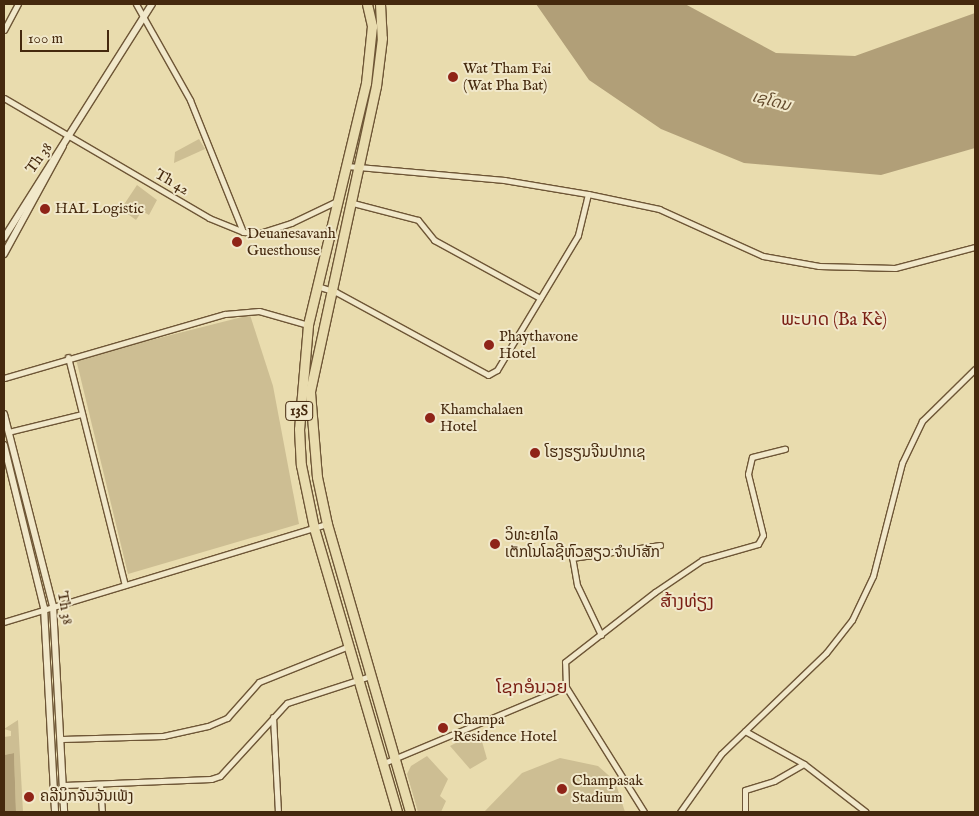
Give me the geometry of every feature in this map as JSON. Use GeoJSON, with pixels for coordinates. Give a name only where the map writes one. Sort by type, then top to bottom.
{"type":"FeatureCollection","features":[{"type":"Feature","properties":{"kind":"highway"},"geometry":{"type":"LineString","coordinates":[[361,4],[372,26]]}},
{"type":"Feature","properties":{"kind":"highway","name":"13S"},"geometry":{"type":"LineString","coordinates":[[367,4],[372,26],[366,83],[308,325],[299,429],[301,465],[314,528],[398,812]]}},
{"type":"Feature","properties":{"kind":"highway","name":"13S"},"geometry":{"type":"LineString","coordinates":[[380,4],[382,38],[376,86],[329,289],[310,392],[317,477],[327,524],[410,812]]}},
{"type":"Feature","properties":{"kind":"street"},"geometry":{"type":"LineString","coordinates":[[4,30],[18,4]]}},
{"type":"Feature","properties":{"kind":"street"},"geometry":{"type":"LineString","coordinates":[[136,4],[144,15],[205,133],[243,232],[260,233],[291,223],[337,201]]}},
{"type":"Feature","properties":{"kind":"street","name":"Th 38"},"geometry":{"type":"LineString","coordinates":[[4,254],[68,137],[152,4]]}},
{"type":"Feature","properties":{"kind":"street","name":"Th 42"},"geometry":{"type":"LineString","coordinates":[[4,98],[68,137],[243,232]]}},
{"type":"Feature","properties":{"kind":"street","name":"Th 38"},"geometry":{"type":"LineString","coordinates":[[4,238],[63,146]]}},
{"type":"Feature","properties":{"kind":"street"},"geometry":{"type":"LineString","coordinates":[[347,166],[504,180],[588,194],[659,209],[763,256],[820,266],[894,268],[975,247]]}},
{"type":"Feature","properties":{"kind":"street"},"geometry":{"type":"LineString","coordinates":[[317,286],[329,289],[488,375],[497,370],[578,235],[588,194]]}},
{"type":"Feature","properties":{"kind":"street"},"geometry":{"type":"LineString","coordinates":[[349,202],[418,220],[434,240],[540,298]]}},
{"type":"Feature","properties":{"kind":"street"},"geometry":{"type":"LineString","coordinates":[[4,378],[68,357],[226,314],[259,311],[308,325]]}},
{"type":"Feature","properties":{"kind":"street"},"geometry":{"type":"LineString","coordinates":[[68,357],[125,585]]}},
{"type":"Feature","properties":{"kind":"street"},"geometry":{"type":"LineString","coordinates":[[680,812],[721,754],[826,653],[852,620],[873,576],[902,463],[919,428],[975,369]]}},
{"type":"Feature","properties":{"kind":"street","name":"Th 38"},"geometry":{"type":"LineString","coordinates":[[4,414],[53,606],[62,739],[64,812]]}},
{"type":"Feature","properties":{"kind":"street"},"geometry":{"type":"LineString","coordinates":[[8,432],[82,414]]}},
{"type":"Feature","properties":{"kind":"street","name":"Th 38"},"geometry":{"type":"LineString","coordinates":[[4,445],[44,608],[56,812]]}},
{"type":"Feature","properties":{"kind":"street"},"geometry":{"type":"LineString","coordinates":[[644,812],[566,687],[565,662],[688,568],[719,553],[758,544],[763,535],[748,474],[752,457],[785,450]]}},
{"type":"Feature","properties":{"kind":"street"},"geometry":{"type":"LineString","coordinates":[[4,622],[44,608],[327,524]]}},
{"type":"Feature","properties":{"kind":"street"},"geometry":{"type":"LineString","coordinates":[[601,635],[577,585],[572,558],[660,545]]}},
{"type":"Feature","properties":{"kind":"street"},"geometry":{"type":"LineString","coordinates":[[62,739],[163,736],[208,726],[226,718],[259,682],[349,646]]}},
{"type":"Feature","properties":{"kind":"street"},"geometry":{"type":"LineString","coordinates":[[64,785],[220,776],[273,717],[294,700],[370,676]]}},
{"type":"Feature","properties":{"kind":"street"},"geometry":{"type":"LineString","coordinates":[[384,763],[396,760],[566,687]]}},
{"type":"Feature","properties":{"kind":"street"},"geometry":{"type":"LineString","coordinates":[[273,717],[278,812]]}},
{"type":"Feature","properties":{"kind":"street"},"geometry":{"type":"LineString","coordinates":[[745,730],[804,764],[866,812]]}},
{"type":"Feature","properties":{"kind":"street"},"geometry":{"type":"LineString","coordinates":[[745,812],[745,790],[774,781],[804,764]]}},
{"type":"Feature","properties":{"kind":"street"},"geometry":{"type":"LineString","coordinates":[[100,784],[102,812]]}},
{"type":"Feature","properties":{"kind":"shaded area"},"geometry":{"type":"Polygon","coordinates":[[[199,139],[205,149],[174,163],[175,152],[199,139]]]}},
{"type":"Feature","properties":{"kind":"shaded area"},"geometry":{"type":"Polygon","coordinates":[[[137,185],[157,200],[149,215],[142,211],[136,220],[121,209],[137,185]]]}},
{"type":"Feature","properties":{"kind":"shaded area"},"geometry":{"type":"Polygon","coordinates":[[[250,315],[273,386],[299,524],[128,574],[76,359],[250,315]]]}},
{"type":"Feature","properties":{"kind":"shaded area"},"geometry":{"type":"Polygon","coordinates":[[[18,720],[23,812],[16,812],[14,753],[4,755],[4,737],[11,736],[11,731],[4,729],[18,720]]]}},
{"type":"Feature","properties":{"kind":"shaded area"},"geometry":{"type":"Polygon","coordinates":[[[479,731],[487,759],[470,769],[450,746],[479,731]]]}},
{"type":"Feature","properties":{"kind":"shaded area"},"geometry":{"type":"Polygon","coordinates":[[[427,756],[448,779],[440,796],[446,801],[441,812],[418,812],[407,774],[411,766],[427,756]]]}},
{"type":"Feature","properties":{"kind":"shaded area","name":"Champasak Stadium"},"geometry":{"type":"Polygon","coordinates":[[[560,758],[598,766],[615,781],[625,812],[484,812],[522,773],[560,758]]]}},
{"type":"Feature","properties":{"kind":"water","name":"ເຊໂດນ"},"geometry":{"type":"Polygon","coordinates":[[[536,4],[685,4],[776,53],[855,56],[975,13],[975,148],[881,175],[744,163],[661,129],[589,80],[536,4]]]}},
{"type":"Feature","properties":{"kind":"water"},"geometry":{"type":"Polygon","coordinates":[[[14,753],[16,812],[4,812],[4,755],[14,753]]]}},
{"type":"Feature","properties":{"kind":"place","name":"Wat Tham Fai (Wat Pha Bat)"},"geometry":{"type":"Point","coordinates":[453,77]}},
{"type":"Feature","properties":{"kind":"place","name":"HAL Logistic"},"geometry":{"type":"Point","coordinates":[45,209]}},
{"type":"Feature","properties":{"kind":"place","name":"Deuanesavanh Guesthouse"},"geometry":{"type":"Point","coordinates":[237,242]}},
{"type":"Feature","properties":{"kind":"place","name":"Phaythavone Hotel"},"geometry":{"type":"Point","coordinates":[489,345]}},
{"type":"Feature","properties":{"kind":"place","name":"Khamchalaen Hotel"},"geometry":{"type":"Point","coordinates":[430,418]}},
{"type":"Feature","properties":{"kind":"place","name":"ໂຮງຮຽນຈີນປາກເຊ"},"geometry":{"type":"Point","coordinates":[535,453]}},
{"type":"Feature","properties":{"kind":"place","name":"ວິທະຍາໄລ ເຕັກໂນໂລຊີຫົວສຽວ ຈຳປາສັກ"},"geometry":{"type":"Point","coordinates":[495,544]}},
{"type":"Feature","properties":{"kind":"place","name":"Champa Residence Hotel"},"geometry":{"type":"Point","coordinates":[443,728]}},
{"type":"Feature","properties":{"kind":"place","name":"Champasak Stadium"},"geometry":{"type":"Point","coordinates":[562,789]}},
{"type":"Feature","properties":{"kind":"place","name":"ຄລີນິກຈັນວັນເພັງ"},"geometry":{"type":"Point","coordinates":[29,797]}},
{"type":"Feature","properties":{"kind":"district","name":"ພະບາດ (Ba Kè)"},"geometry":{"type":"Point","coordinates":[834,321]}},
{"type":"Feature","properties":{"kind":"district","name":"ສ້າງທ່ຽງ"},"geometry":{"type":"Point","coordinates":[687,603]}},
{"type":"Feature","properties":{"kind":"district","name":"ໂຊກອໍນວຍ"},"geometry":{"type":"Point","coordinates":[532,689]}}]}
